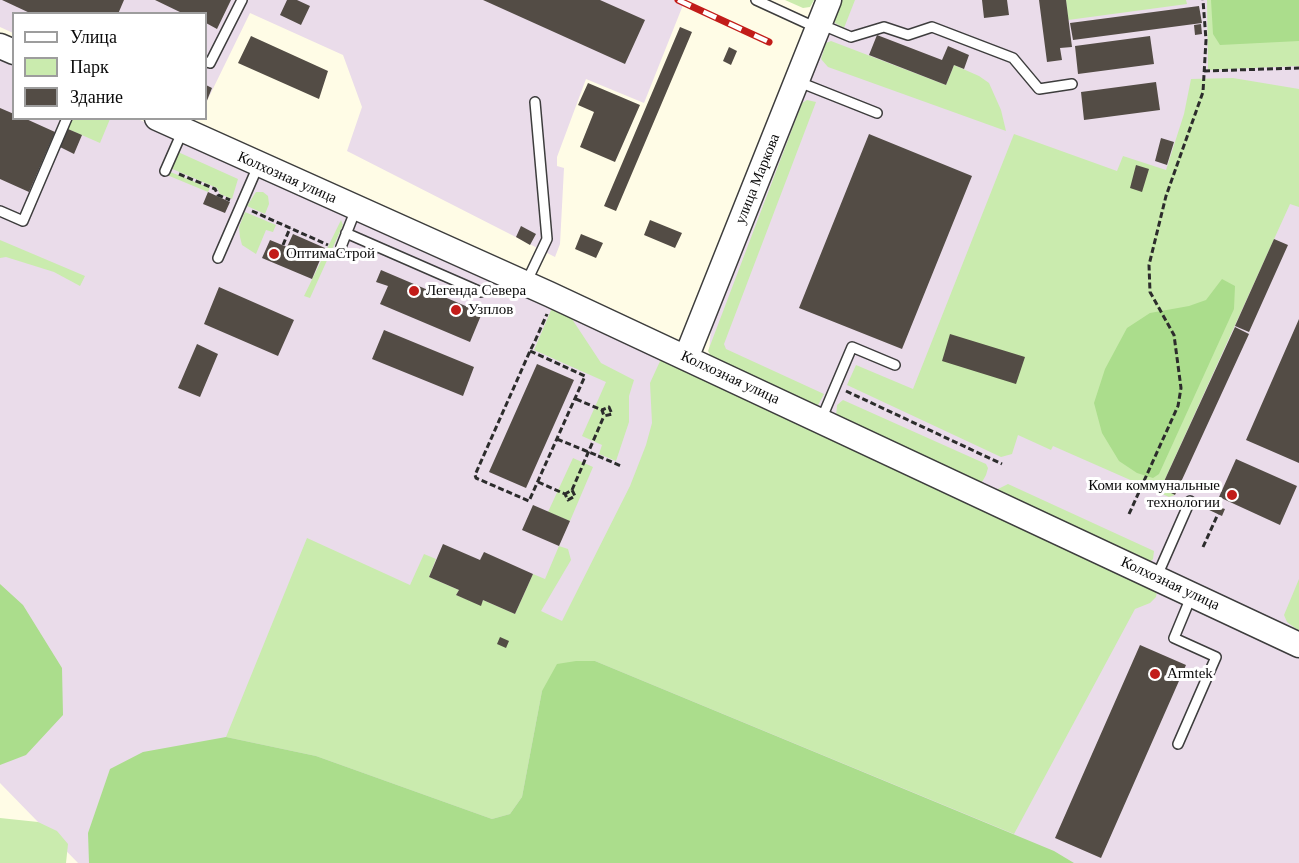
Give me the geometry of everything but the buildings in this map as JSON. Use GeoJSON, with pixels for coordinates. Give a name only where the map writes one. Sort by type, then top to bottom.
{"type":"FeatureCollection","features":[{"type":"Feature","properties":{"kind":"street","name":"улица Маркова"},"geometry":{"type":"LineString","coordinates":[[686,358],[830,0]]}},
{"type":"Feature","properties":{"kind":"street","name":"Колхозная улица"},"geometry":{"type":"LineString","coordinates":[[169,123],[258,166],[686,358],[1299,645]]}},
{"type":"Feature","properties":{"kind":"lane"},"geometry":{"type":"LineString","coordinates":[[207,62],[210,63],[242,0]]}},
{"type":"Feature","properties":{"kind":"lane"},"geometry":{"type":"LineString","coordinates":[[756,0],[819,26],[851,36],[884,27],[908,35],[932,27],[1013,58],[1040,89],[1072,84]]}},
{"type":"Feature","properties":{"kind":"lane"},"geometry":{"type":"LineString","coordinates":[[797,81],[877,113]]}},
{"type":"Feature","properties":{"kind":"lane"},"geometry":{"type":"LineString","coordinates":[[525,284],[547,239],[535,102]]}},
{"type":"Feature","properties":{"kind":"lane"},"geometry":{"type":"LineString","coordinates":[[0,211],[23,221],[66,120]]}},
{"type":"Feature","properties":{"kind":"lane"},"geometry":{"type":"LineString","coordinates":[[165,169],[169,123]]}},
{"type":"Feature","properties":{"kind":"lane"},"geometry":{"type":"LineString","coordinates":[[218,258],[258,166]]}},
{"type":"Feature","properties":{"kind":"lane"},"geometry":{"type":"LineString","coordinates":[[340,247],[356,209]]}},
{"type":"Feature","properties":{"kind":"lane"},"geometry":{"type":"LineString","coordinates":[[346,233],[481,292]]}},
{"type":"Feature","properties":{"kind":"lane"},"geometry":{"type":"LineString","coordinates":[[821,421],[852,347],[895,365]]}},
{"type":"Feature","properties":{"kind":"lane"},"geometry":{"type":"LineString","coordinates":[[1156,578],[1190,501]]}},
{"type":"Feature","properties":{"kind":"lane"},"geometry":{"type":"LineString","coordinates":[[1178,744],[1216,657],[1174,638],[1192,595]]}},
{"type":"Feature","properties":{"kind":"path"},"geometry":{"type":"LineString","coordinates":[[1129,514],[1178,405],[1181,388],[1174,335],[1150,292],[1149,264],[1166,196],[1203,92],[1206,16],[1203,0]]}},
{"type":"Feature","properties":{"kind":"path"},"geometry":{"type":"LineString","coordinates":[[1204,72],[1299,68]]}},
{"type":"Feature","properties":{"kind":"path"},"geometry":{"type":"LineString","coordinates":[[165,169],[215,189],[218,195],[330,246]]}},
{"type":"Feature","properties":{"kind":"path"},"geometry":{"type":"LineString","coordinates":[[283,245],[290,228]]}},
{"type":"Feature","properties":{"kind":"path"},"geometry":{"type":"LineString","coordinates":[[530,351],[585,376],[530,501],[475,476],[530,351],[548,312]]}},
{"type":"Feature","properties":{"kind":"path"},"geometry":{"type":"LineString","coordinates":[[835,386],[1002,464]]}},
{"type":"Feature","properties":{"kind":"path"},"geometry":{"type":"LineString","coordinates":[[565,494],[572,490],[604,416],[602,410],[575,398]]}},
{"type":"Feature","properties":{"kind":"path"},"geometry":{"type":"LineString","coordinates":[[602,410],[608,406],[612,411],[609,416],[604,416]]}},
{"type":"Feature","properties":{"kind":"path"},"geometry":{"type":"LineString","coordinates":[[557,439],[621,466]]}},
{"type":"Feature","properties":{"kind":"path"},"geometry":{"type":"LineString","coordinates":[[538,482],[565,494],[566,498],[572,500],[575,494],[572,490]]}},
{"type":"Feature","properties":{"kind":"path"},"geometry":{"type":"LineString","coordinates":[[1203,547],[1218,514]]}},
{"type":"Feature","properties":{"kind":"shaded area"},"geometry":{"type":"Polygon","coordinates":[[[0,0],[685,0],[644,103],[586,79],[557,157],[557,166],[564,168],[560,244],[555,257],[347,151],[362,107],[343,55],[250,13],[207,101],[207,12],[12,12],[12,33],[0,27],[0,0]]]}},
{"type":"Feature","properties":{"kind":"shaded area"},"geometry":{"type":"Polygon","coordinates":[[[841,0],[1211,0],[1299,62],[1299,640],[725,372],[709,352],[711,328],[841,0]]]}},
{"type":"Feature","properties":{"kind":"shaded area"},"geometry":{"type":"Polygon","coordinates":[[[0,53],[12,59],[12,120],[140,120],[274,183],[525,292],[1299,654],[1299,863],[78,863],[0,783],[0,53]]]}},
{"type":"Feature","properties":{"kind":"green space"},"geometry":{"type":"Polygon","coordinates":[[[785,0],[814,0],[810,7],[803,8],[785,0]]]}},
{"type":"Feature","properties":{"kind":"green space"},"geometry":{"type":"Polygon","coordinates":[[[842,0],[855,0],[844,28],[835,23],[834,19],[842,0]]]}},
{"type":"Feature","properties":{"kind":"green space"},"geometry":{"type":"Polygon","coordinates":[[[1066,0],[1186,0],[1187,4],[1068,20],[1066,0]]]}},
{"type":"Feature","properties":{"kind":"green space"},"geometry":{"type":"Polygon","coordinates":[[[1207,0],[1299,0],[1299,66],[1208,70],[1207,0]]]}},
{"type":"Feature","properties":{"kind":"green space"},"geometry":{"type":"Polygon","coordinates":[[[1211,0],[1299,0],[1299,41],[1220,45],[1213,34],[1211,0]]]}},
{"type":"Feature","properties":{"kind":"green space"},"geometry":{"type":"Polygon","coordinates":[[[831,41],[946,85],[954,65],[979,76],[989,83],[1001,110],[1006,131],[828,67],[821,59],[826,43],[831,41]]]}},
{"type":"Feature","properties":{"kind":"green space"},"geometry":{"type":"Polygon","coordinates":[[[1233,78],[1299,89],[1299,207],[1290,204],[1161,488],[1175,495],[1169,497],[1053,446],[1051,450],[1018,435],[1012,454],[1001,457],[847,385],[856,365],[913,389],[1014,134],[1117,171],[1123,156],[1166,170],[1184,114],[1191,79],[1233,78]]]}},
{"type":"Feature","properties":{"kind":"green space"},"geometry":{"type":"Polygon","coordinates":[[[807,100],[816,102],[724,344],[726,349],[824,394],[817,407],[713,360],[708,351],[802,103],[807,100]]]}},
{"type":"Feature","properties":{"kind":"green space"},"geometry":{"type":"Polygon","coordinates":[[[71,120],[110,120],[100,143],[68,129],[71,120]]]}},
{"type":"Feature","properties":{"kind":"green space"},"geometry":{"type":"Polygon","coordinates":[[[178,152],[238,179],[232,199],[220,194],[217,188],[170,168],[178,152]]]}},
{"type":"Feature","properties":{"kind":"green space"},"geometry":{"type":"Polygon","coordinates":[[[168,171],[210,188],[208,192],[167,175],[168,171]]]}},
{"type":"Feature","properties":{"kind":"green space"},"geometry":{"type":"Polygon","coordinates":[[[256,192],[263,192],[268,196],[269,204],[265,214],[247,206],[256,192]]]}},
{"type":"Feature","properties":{"kind":"green space"},"geometry":{"type":"Polygon","coordinates":[[[245,212],[276,225],[273,232],[266,230],[256,254],[242,245],[239,227],[245,212]]]}},
{"type":"Feature","properties":{"kind":"green space"},"geometry":{"type":"Polygon","coordinates":[[[341,220],[343,225],[310,298],[304,296],[341,220]]]}},
{"type":"Feature","properties":{"kind":"green space"},"geometry":{"type":"Polygon","coordinates":[[[0,240],[85,276],[80,286],[54,272],[6,257],[0,258],[0,240]]]}},
{"type":"Feature","properties":{"kind":"green space"},"geometry":{"type":"Polygon","coordinates":[[[1222,279],[1235,286],[1234,309],[1159,474],[1153,478],[1137,473],[1119,461],[1102,433],[1094,403],[1105,369],[1127,328],[1150,313],[1189,306],[1206,300],[1222,279]]]}},
{"type":"Feature","properties":{"kind":"green space"},"geometry":{"type":"Polygon","coordinates":[[[552,308],[570,316],[601,363],[634,380],[629,396],[629,422],[616,461],[599,454],[602,445],[582,436],[606,382],[534,350],[552,308]]]}},
{"type":"Feature","properties":{"kind":"green space"},"geometry":{"type":"Polygon","coordinates":[[[661,359],[1157,591],[1156,597],[1150,603],[1135,609],[1014,834],[595,661],[542,691],[522,797],[510,814],[492,819],[316,756],[226,737],[307,538],[410,585],[424,554],[436,559],[429,577],[459,590],[456,595],[481,605],[483,600],[515,614],[533,574],[545,579],[559,546],[568,549],[571,560],[541,611],[562,621],[630,486],[646,445],[652,423],[650,383],[661,359]]]}},
{"type":"Feature","properties":{"kind":"green space"},"geometry":{"type":"Polygon","coordinates":[[[843,400],[986,464],[988,468],[986,475],[982,482],[977,482],[836,417],[837,405],[843,400]]]}},
{"type":"Feature","properties":{"kind":"green space"},"geometry":{"type":"Polygon","coordinates":[[[573,458],[593,467],[570,521],[548,512],[573,458]]]}},
{"type":"Feature","properties":{"kind":"green space"},"geometry":{"type":"Polygon","coordinates":[[[1008,484],[1154,551],[1153,559],[1148,564],[997,493],[998,489],[1008,484]]]}},
{"type":"Feature","properties":{"kind":"green space"},"geometry":{"type":"Polygon","coordinates":[[[1299,579],[1299,631],[1287,622],[1284,615],[1299,579]]]}},
{"type":"Feature","properties":{"kind":"green space"},"geometry":{"type":"Polygon","coordinates":[[[0,584],[23,605],[62,668],[63,715],[26,755],[0,765],[0,584]]]}},
{"type":"Feature","properties":{"kind":"green space"},"geometry":{"type":"Polygon","coordinates":[[[595,661],[1054,851],[1074,863],[89,863],[88,833],[110,769],[143,752],[226,737],[316,756],[492,819],[510,814],[522,797],[542,691],[557,664],[595,661]]]}},
{"type":"Feature","properties":{"kind":"green space"},"geometry":{"type":"Polygon","coordinates":[[[0,818],[38,822],[57,831],[68,844],[66,863],[0,863],[0,818]]]}},
{"type":"Feature","properties":{"kind":"railway"},"geometry":{"type":"LineString","coordinates":[[678,0],[769,42]]}},
{"type":"Feature","properties":{"kind":"place","name":"ОптимаСтрой"},"geometry":{"type":"Point","coordinates":[274,254]}},
{"type":"Feature","properties":{"kind":"place","name":"Легенда Севера"},"geometry":{"type":"Point","coordinates":[414,291]}},
{"type":"Feature","properties":{"kind":"place","name":"Узплов"},"geometry":{"type":"Point","coordinates":[456,310]}},
{"type":"Feature","properties":{"kind":"place","name":"Коми коммунальные технологии"},"geometry":{"type":"Point","coordinates":[1232,495]}},
{"type":"Feature","properties":{"kind":"place","name":"Armtek"},"geometry":{"type":"Point","coordinates":[1155,674]}}]}
